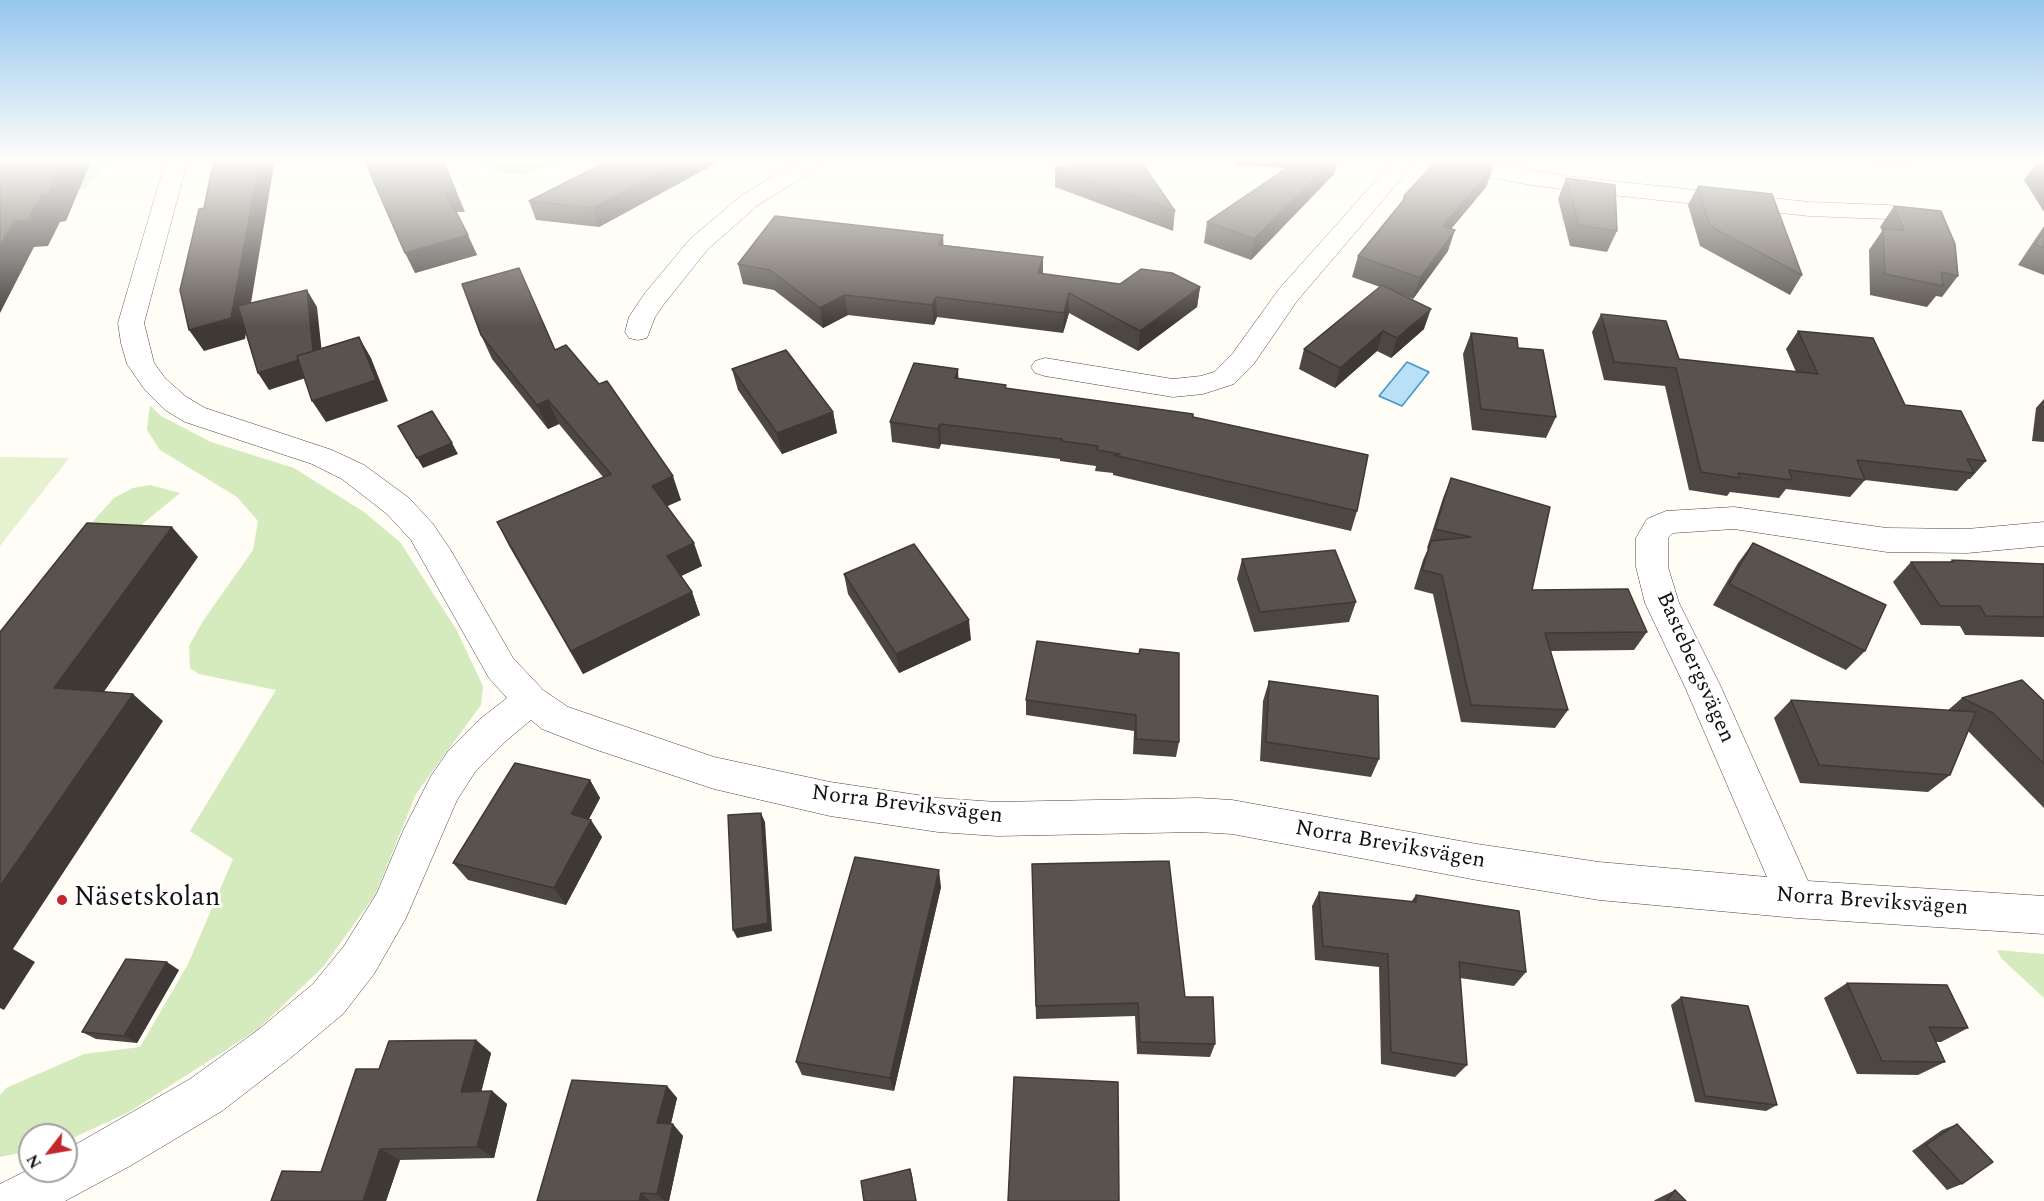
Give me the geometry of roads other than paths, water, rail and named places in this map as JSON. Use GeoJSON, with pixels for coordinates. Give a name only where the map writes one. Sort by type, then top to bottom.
{"type":"FeatureCollection","features":[{"type":"Feature","properties":{"kind":"street","name":"Norra Breviksvägen"},"geometry":{"type":"LineString","coordinates":[[161,215],[131,322],[134,344],[141,364],[155,384],[175,403],[195,415],[322,457],[353,472],[398,506],[422,532],[439,558],[501,668],[530,700],[555,718],[604,737],[714,773],[830,799],[938,815],[997,819],[1198,815],[1232,817],[1466,860],[1599,881],[1796,899],[2044,915]]}},
{"type":"Feature","properties":{"kind":"street"},"geometry":{"type":"LineString","coordinates":[[638,332],[642,316],[654,299],[699,244],[733,215]]}},
{"type":"Feature","properties":{"kind":"street"},"geometry":{"type":"LineString","coordinates":[[1045,367],[1173,388],[1203,385],[1224,378],[1244,359],[1288,295],[1358,215]]}},
{"type":"Feature","properties":{"kind":"street","name":"Bastebergsvägen"},"geometry":{"type":"LineString","coordinates":[[1796,899],[1703,687],[1662,603],[1652,567],[1652,538],[1658,527],[1666,522],[1690,519],[1734,518],[1895,541],[1967,541],[2044,534]]}},
{"type":"Feature","properties":{"kind":"street"},"geometry":{"type":"LineString","coordinates":[[17,1201],[114,1150],[206,1095],[273,1045],[328,999],[359,960],[392,905],[417,844],[444,788],[462,761],[493,730],[530,700]]}},
{"type":"Feature","properties":{"kind":"water"},"geometry":{"type":"Polygon","coordinates":[[[1407,362],[1429,372],[1402,406],[1379,396],[1407,362]]]}},
{"type":"Feature","properties":{"kind":"place","name":"Näsetskolan"},"geometry":{"type":"Point","coordinates":[62,900]}}]}
